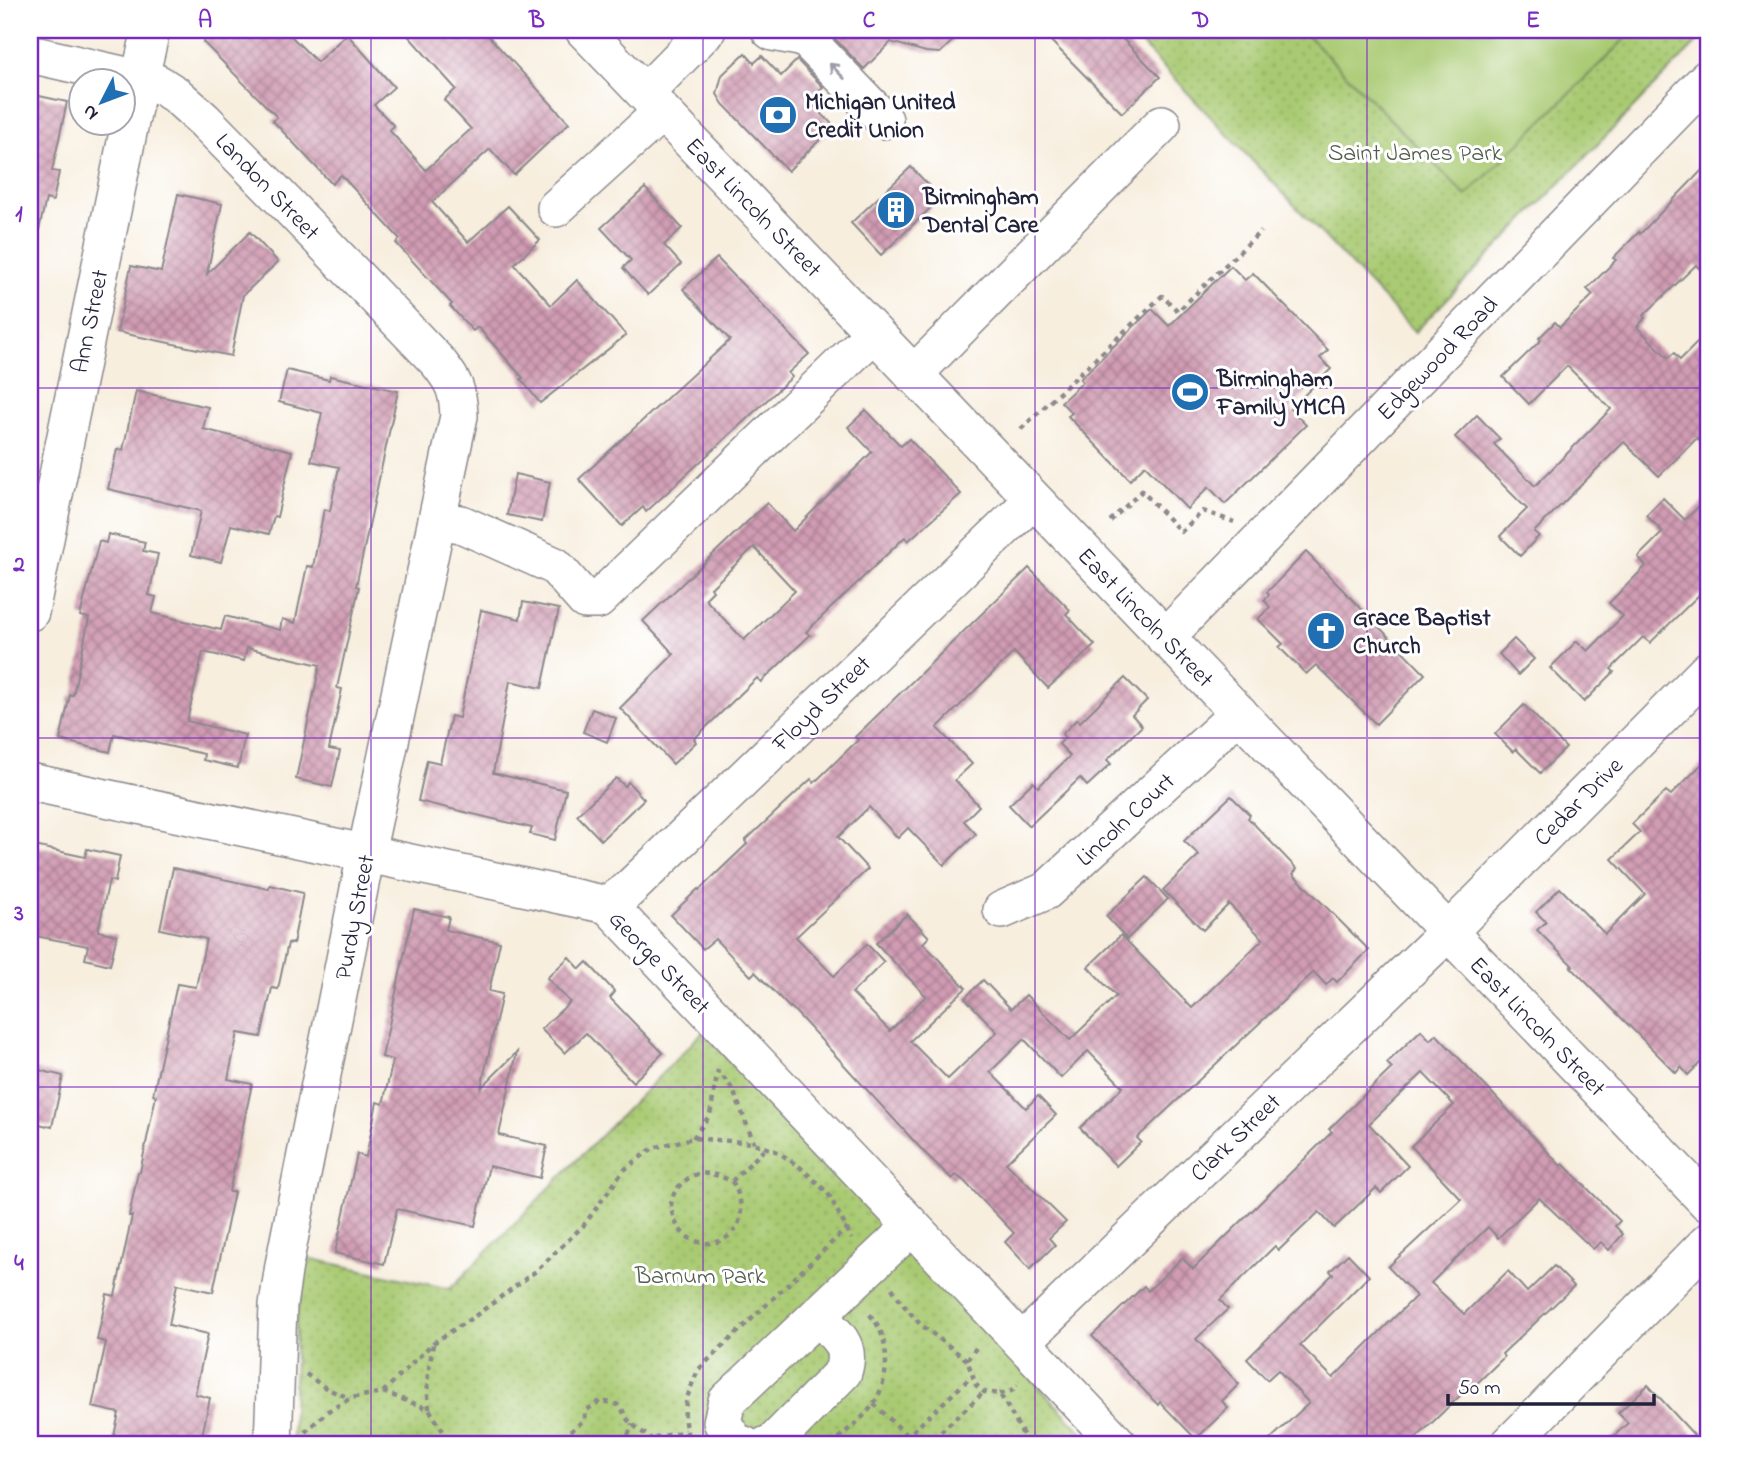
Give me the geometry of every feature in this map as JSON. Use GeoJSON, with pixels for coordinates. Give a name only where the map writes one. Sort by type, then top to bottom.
{"type":"FeatureCollection","features":[{"type":"Feature","properties":{"kind":"street","name":"Ann Street"},"geometry":{"type":"LineString","coordinates":[[30,612],[151,30]]}},
{"type":"Feature","properties":{"kind":"street","name":"East Lincoln Street"},"geometry":{"type":"LineString","coordinates":[[584,30],[1708,1203]]}},
{"type":"Feature","properties":{"kind":"street"},"geometry":{"type":"LineString","coordinates":[[556,208],[653,103],[707,30]]}},
{"type":"Feature","properties":{"kind":"street"},"geometry":{"type":"LineString","coordinates":[[769,30],[806,38],[884,120]]}},
{"type":"Feature","properties":{"kind":"street","name":"Landon Street"},"geometry":{"type":"LineString","coordinates":[[30,54],[157,83],[166,88],[204,120],[438,362],[458,393]]}},
{"type":"Feature","properties":{"kind":"street","name":"Edgewood Road"},"geometry":{"type":"LineString","coordinates":[[1165,638],[1708,78]]}},
{"type":"Feature","properties":{"kind":"street"},"geometry":{"type":"LineString","coordinates":[[913,374],[1162,124]]}},
{"type":"Feature","properties":{"kind":"street"},"geometry":{"type":"LineString","coordinates":[[437,520],[461,524],[555,566],[585,600],[598,600],[874,333]]}},
{"type":"Feature","properties":{"kind":"street","name":"Purdy Street"},"geometry":{"type":"LineString","coordinates":[[273,1440],[278,1305],[284,1265],[366,854],[460,416],[458,393]]}},
{"type":"Feature","properties":{"kind":"street","name":"Floyd Street"},"geometry":{"type":"LineString","coordinates":[[608,905],[627,891],[1033,500]]}},
{"type":"Feature","properties":{"kind":"street","name":"Cedar Drive"},"geometry":{"type":"LineString","coordinates":[[1448,932],[1708,670]]}},
{"type":"Feature","properties":{"kind":"street","name":"Lincoln Court"},"geometry":{"type":"LineString","coordinates":[[1002,910],[1046,891],[1238,713]]}},
{"type":"Feature","properties":{"kind":"street","name":"George Street"},"geometry":{"type":"LineString","coordinates":[[30,782],[608,905],[1119,1445]]}},
{"type":"Feature","properties":{"kind":"street","name":"Clark Street"},"geometry":{"type":"LineString","coordinates":[[1022,1342],[1448,932]]}},
{"type":"Feature","properties":{"kind":"street"},"geometry":{"type":"LineString","coordinates":[[744,1445],[735,1442],[722,1422],[727,1401],[911,1227]]}},
{"type":"Feature","properties":{"kind":"street"},"geometry":{"type":"LineString","coordinates":[[1509,1445],[1708,1242]]}},
{"type":"Feature","properties":{"kind":"street"},"geometry":{"type":"LineString","coordinates":[[767,1445],[773,1443],[844,1372],[848,1357],[845,1346],[817,1316]]}},
{"type":"Feature","properties":{"kind":"path"},"geometry":{"type":"LineString","coordinates":[[1021,429],[1162,296],[1178,311],[1261,231]]}},
{"type":"Feature","properties":{"kind":"path"},"geometry":{"type":"LineString","coordinates":[[1111,521],[1142,491],[1181,531],[1203,512],[1242,524]]}},
{"type":"Feature","properties":{"kind":"path"},"geometry":{"type":"LineString","coordinates":[[712,1062],[733,1090],[754,1143]]}},
{"type":"Feature","properties":{"kind":"path"},"geometry":{"type":"LineString","coordinates":[[692,1138],[710,1115],[718,1070]]}},
{"type":"Feature","properties":{"kind":"path"},"geometry":{"type":"LineString","coordinates":[[383,1392],[433,1343],[536,1271],[583,1224],[624,1170],[653,1148],[692,1138],[754,1143],[778,1152],[801,1168],[828,1194],[855,1244]]}},
{"type":"Feature","properties":{"kind":"path"},"geometry":{"type":"LineString","coordinates":[[732,1181],[766,1148]]}},
{"type":"Feature","properties":{"kind":"path"},"geometry":{"type":"LineString","coordinates":[[710,1172],[732,1181],[741,1196],[743,1212],[736,1228],[722,1241],[705,1244],[687,1238],[674,1223],[670,1204],[676,1189],[689,1177],[710,1172]]}},
{"type":"Feature","properties":{"kind":"path"},"geometry":{"type":"LineString","coordinates":[[692,1445],[685,1431],[684,1415],[688,1392],[699,1369],[847,1228]]}},
{"type":"Feature","properties":{"kind":"path"},"geometry":{"type":"LineString","coordinates":[[885,1280],[920,1324],[967,1360],[971,1377],[984,1392],[1000,1394],[1030,1445]]}},
{"type":"Feature","properties":{"kind":"path"},"geometry":{"type":"LineString","coordinates":[[433,1343],[427,1381],[429,1409],[452,1445]]}},
{"type":"Feature","properties":{"kind":"path"},"geometry":{"type":"LineString","coordinates":[[302,1371],[327,1389],[351,1398]]}},
{"type":"Feature","properties":{"kind":"path"},"geometry":{"type":"LineString","coordinates":[[898,1445],[971,1377]]}},
{"type":"Feature","properties":{"kind":"path"},"geometry":{"type":"LineString","coordinates":[[273,1440],[302,1435],[328,1411],[351,1398],[383,1392],[429,1409]]}},
{"type":"Feature","properties":{"kind":"path"},"geometry":{"type":"LineString","coordinates":[[926,1445],[984,1392]]}},
{"type":"Feature","properties":{"kind":"path"},"geometry":{"type":"LineString","coordinates":[[544,1445],[569,1433],[585,1419],[585,1411],[600,1401],[614,1403],[623,1408],[632,1424],[651,1442],[685,1431]]}},
{"type":"Feature","properties":{"kind":"path"},"geometry":{"type":"LineString","coordinates":[[874,1404],[918,1445]]}},
{"type":"Feature","properties":{"kind":"path"},"geometry":{"type":"LineString","coordinates":[[625,1445],[632,1424]]}},
{"type":"Feature","properties":{"kind":"green space","name":"Saint James Park"},"geometry":{"type":"Polygon","coordinates":[[[1128,30],[1708,30],[1708,31],[1415,332],[1128,30]]]}},
{"type":"Feature","properties":{"kind":"green space"},"geometry":{"type":"Polygon","coordinates":[[[1302,30],[1634,30],[1466,196],[1302,30]]]}},
{"type":"Feature","properties":{"kind":"green space","name":"Barnum Park"},"geometry":{"type":"Polygon","coordinates":[[[703,1032],[1094,1445],[292,1445],[296,1321],[307,1258],[450,1289],[703,1032]]]}},
{"type":"Feature","properties":{"kind":"building"},"geometry":{"type":"Polygon","coordinates":[[[216,30],[285,30],[317,62],[347,34],[394,87],[374,105],[394,126],[389,130],[426,170],[471,129],[444,100],[456,89],[403,30],[483,30],[569,123],[514,175],[490,149],[432,202],[468,242],[508,206],[540,240],[514,264],[551,305],[577,280],[626,335],[540,403],[521,379],[523,378],[478,327],[473,331],[450,306],[452,304],[396,243],[400,239],[341,175],[332,184],[273,121],[277,117],[203,42],[216,30]]]}},
{"type":"Feature","properties":{"kind":"building"},"geometry":{"type":"Polygon","coordinates":[[[964,30],[940,53],[891,42],[864,69],[827,31],[964,30]]]}},
{"type":"Feature","properties":{"kind":"building"},"geometry":{"type":"Polygon","coordinates":[[[1040,30],[1114,30],[1160,77],[1122,113],[1040,30]]]}},
{"type":"Feature","properties":{"kind":"building","name":"Michigan United Credit Union"},"geometry":{"type":"Polygon","coordinates":[[[745,53],[754,63],[762,56],[781,76],[797,60],[823,87],[808,100],[834,126],[788,171],[723,104],[717,94],[722,75],[745,53]]]}},
{"type":"Feature","properties":{"kind":"building"},"geometry":{"type":"Polygon","coordinates":[[[30,94],[66,102],[66,107],[52,171],[59,172],[53,201],[46,199],[39,230],[30,229],[30,94]]]}},
{"type":"Feature","properties":{"kind":"building"},"geometry":{"type":"Polygon","coordinates":[[[1708,164],[1708,277],[1696,265],[1643,316],[1645,318],[1637,327],[1668,358],[1674,353],[1680,360],[1708,332],[1708,449],[1697,438],[1659,476],[1624,442],[1534,532],[1539,536],[1520,556],[1500,536],[1527,509],[1455,437],[1477,415],[1500,439],[1494,444],[1535,486],[1611,409],[1567,366],[1529,404],[1503,377],[1541,340],[1539,338],[1555,322],[1560,327],[1593,295],[1587,289],[1616,260],[1613,258],[1708,164]]]}},
{"type":"Feature","properties":{"kind":"building","name":"Birmingham Dental Care"},"geometry":{"type":"Polygon","coordinates":[[[911,167],[941,198],[881,255],[851,223],[911,167]]]}},
{"type":"Feature","properties":{"kind":"building"},"geometry":{"type":"Polygon","coordinates":[[[645,188],[682,228],[664,245],[681,264],[648,295],[623,268],[631,260],[601,228],[645,188]]]}},
{"type":"Feature","properties":{"kind":"building"},"geometry":{"type":"Polygon","coordinates":[[[178,194],[222,204],[207,274],[250,232],[278,262],[243,295],[231,356],[117,332],[131,266],[161,272],[178,194]]]}},
{"type":"Feature","properties":{"kind":"building"},"geometry":{"type":"Polygon","coordinates":[[[717,258],[809,354],[788,373],[792,377],[646,512],[643,507],[622,526],[579,479],[730,340],[683,289],[717,258]]]}},
{"type":"Feature","properties":{"kind":"building","name":"Birmingham Family YMCA"},"geometry":{"type":"Polygon","coordinates":[[[1231,266],[1245,280],[1253,273],[1328,350],[1320,358],[1331,369],[1290,409],[1306,425],[1225,504],[1209,487],[1187,509],[1145,465],[1130,480],[1068,416],[1072,413],[1061,402],[1083,382],[1080,379],[1152,309],[1169,326],[1231,266]]]}},
{"type":"Feature","properties":{"kind":"building"},"geometry":{"type":"Polygon","coordinates":[[[287,370],[398,391],[337,688],[342,689],[329,749],[340,751],[332,787],[296,779],[320,665],[247,648],[244,661],[203,652],[187,721],[245,735],[238,768],[203,760],[204,754],[114,734],[110,752],[60,740],[70,695],[73,695],[89,618],[80,616],[99,541],[106,543],[108,534],[145,542],[143,551],[158,554],[149,595],[156,597],[152,613],[221,630],[225,616],[280,630],[282,619],[295,623],[307,566],[313,567],[324,509],[330,511],[339,467],[311,461],[322,413],[279,402],[287,370]]]}},
{"type":"Feature","properties":{"kind":"building"},"geometry":{"type":"Polygon","coordinates":[[[136,391],[208,407],[203,429],[292,451],[277,517],[274,516],[269,534],[231,525],[221,562],[191,555],[201,511],[108,489],[117,449],[123,450],[136,391]]]}},
{"type":"Feature","properties":{"kind":"building"},"geometry":{"type":"Polygon","coordinates":[[[866,410],[901,446],[909,439],[961,494],[908,541],[905,537],[806,632],[810,635],[761,682],[757,678],[694,739],[696,742],[673,764],[620,708],[674,654],[643,621],[767,503],[793,531],[872,452],[848,427],[866,410]],[[754,547],[711,588],[713,591],[705,599],[744,640],[795,591],[754,547]]]}},
{"type":"Feature","properties":{"kind":"building"},"geometry":{"type":"Polygon","coordinates":[[[515,474],[550,482],[542,522],[507,515],[515,474]]]}},
{"type":"Feature","properties":{"kind":"building"},"geometry":{"type":"Polygon","coordinates":[[[1708,497],[1708,586],[1650,643],[1643,637],[1611,669],[1614,672],[1584,702],[1550,668],[1577,641],[1588,651],[1623,616],[1609,603],[1646,566],[1638,557],[1663,532],[1646,515],[1663,498],[1685,520],[1708,497]]]}},
{"type":"Feature","properties":{"kind":"building","name":"Grace Baptist Church"},"geometry":{"type":"Polygon","coordinates":[[[1306,552],[1425,674],[1376,724],[1316,665],[1306,674],[1279,647],[1283,644],[1258,619],[1270,607],[1264,600],[1269,595],[1267,592],[1306,552]]]}},
{"type":"Feature","properties":{"kind":"building"},"geometry":{"type":"Polygon","coordinates":[[[1029,568],[1070,610],[1066,614],[1095,645],[1048,688],[1014,652],[937,728],[972,764],[955,780],[979,806],[964,821],[976,834],[944,865],[908,828],[898,838],[869,807],[838,837],[868,869],[796,937],[834,976],[867,944],[884,962],[852,993],[890,1031],[926,996],[876,943],[907,914],[929,937],[923,943],[966,988],[910,1041],[948,1079],[997,1032],[965,998],[983,980],[1011,1009],[1026,995],[1070,1040],[1116,996],[1088,967],[1121,935],[1192,1008],[1263,939],[1229,904],[1203,930],[1163,890],[1199,855],[1184,841],[1231,796],[1250,815],[1248,818],[1297,869],[1293,874],[1369,950],[1337,982],[1333,978],[1326,985],[1314,972],[1137,1138],[1141,1142],[1116,1166],[1080,1128],[1123,1087],[1088,1051],[1061,1078],[1024,1039],[990,1072],[1026,1108],[1038,1096],[1056,1115],[1006,1163],[1066,1222],[1049,1238],[1055,1245],[1030,1269],[1005,1242],[1014,1233],[964,1181],[956,1175],[952,1179],[924,1152],[791,1007],[755,972],[751,976],[715,939],[703,949],[671,915],[811,779],[814,783],[858,740],[855,737],[1029,568]]]}},
{"type":"Feature","properties":{"kind":"building"},"geometry":{"type":"Polygon","coordinates":[[[523,602],[559,609],[542,688],[510,681],[493,773],[566,790],[555,840],[530,834],[532,828],[418,801],[427,760],[440,763],[451,716],[459,718],[481,610],[520,619],[523,602]]]}},
{"type":"Feature","properties":{"kind":"building"},"geometry":{"type":"Polygon","coordinates":[[[1514,639],[1534,659],[1518,675],[1499,654],[1514,639]]]}},
{"type":"Feature","properties":{"kind":"building"},"geometry":{"type":"Polygon","coordinates":[[[1125,678],[1147,700],[1132,715],[1142,726],[1107,760],[1111,764],[1087,786],[1080,778],[1029,826],[1009,805],[1033,782],[1038,787],[1070,756],[1059,744],[1065,738],[1062,734],[1077,719],[1080,722],[1125,678]]]}},
{"type":"Feature","properties":{"kind":"building"},"geometry":{"type":"Polygon","coordinates":[[[1524,705],[1566,748],[1540,773],[1516,749],[1513,752],[1495,734],[1524,705]]]}},
{"type":"Feature","properties":{"kind":"building"},"geometry":{"type":"Polygon","coordinates":[[[592,709],[616,718],[607,742],[583,732],[592,709]]]}},
{"type":"Feature","properties":{"kind":"building"},"geometry":{"type":"Polygon","coordinates":[[[1708,758],[1708,1055],[1688,1075],[1681,1067],[1676,1073],[1571,967],[1573,966],[1537,930],[1546,922],[1536,912],[1560,888],[1605,934],[1645,894],[1612,859],[1640,832],[1632,824],[1666,791],[1671,795],[1708,758]]]}},
{"type":"Feature","properties":{"kind":"building"},"geometry":{"type":"Polygon","coordinates":[[[616,778],[625,786],[628,782],[644,799],[601,840],[577,815],[616,778]]]}},
{"type":"Feature","properties":{"kind":"building"},"geometry":{"type":"Polygon","coordinates":[[[30,845],[85,857],[87,849],[120,856],[115,882],[109,880],[98,931],[117,935],[110,965],[85,959],[88,946],[30,935],[30,845]]]}},
{"type":"Feature","properties":{"kind":"building"},"geometry":{"type":"Polygon","coordinates":[[[173,868],[269,889],[270,885],[303,893],[293,944],[288,943],[278,989],[272,988],[261,1037],[238,1033],[228,1079],[252,1084],[229,1192],[234,1192],[213,1292],[177,1284],[169,1325],[208,1334],[195,1394],[210,1398],[200,1445],[112,1445],[119,1413],[92,1407],[106,1342],[97,1340],[107,1294],[115,1296],[177,984],[196,987],[206,939],[160,929],[173,868]]]}},
{"type":"Feature","properties":{"kind":"building"},"geometry":{"type":"Polygon","coordinates":[[[1147,877],[1168,899],[1127,939],[1106,916],[1147,877]]]}},
{"type":"Feature","properties":{"kind":"building"},"geometry":{"type":"Polygon","coordinates":[[[414,909],[449,917],[446,930],[500,942],[489,991],[502,994],[481,1088],[517,1052],[499,1135],[547,1146],[540,1178],[489,1166],[475,1226],[397,1209],[384,1264],[335,1253],[357,1154],[366,1157],[377,1102],[383,1104],[393,1060],[382,1057],[414,909]]]}},
{"type":"Feature","properties":{"kind":"building"},"geometry":{"type":"Polygon","coordinates":[[[569,957],[580,969],[587,962],[615,992],[610,998],[663,1053],[633,1082],[586,1033],[565,1053],[541,1029],[570,1002],[547,978],[569,957]]]}},
{"type":"Feature","properties":{"kind":"building"},"geometry":{"type":"Polygon","coordinates":[[[1421,1030],[1430,1040],[1436,1034],[1561,1166],[1563,1164],[1620,1221],[1615,1226],[1623,1234],[1609,1250],[1601,1242],[1593,1249],[1539,1198],[1498,1238],[1488,1227],[1431,1283],[1464,1314],[1508,1271],[1527,1292],[1554,1266],[1574,1286],[1502,1354],[1504,1357],[1409,1445],[1264,1445],[1309,1403],[1278,1370],[1267,1380],[1247,1359],[1333,1274],[1330,1271],[1348,1254],[1369,1276],[1300,1345],[1333,1378],[1416,1296],[1388,1267],[1461,1199],[1411,1146],[1454,1105],[1423,1073],[1369,1124],[1408,1166],[1381,1193],[1376,1188],[1334,1228],[1319,1212],[1279,1250],[1275,1246],[1220,1300],[1228,1309],[1196,1339],[1239,1384],[1222,1401],[1228,1408],[1196,1439],[1160,1402],[1158,1405],[1092,1336],[1144,1286],[1148,1291],[1182,1258],[1193,1269],[1332,1132],[1329,1129],[1392,1068],[1387,1063],[1421,1030]]]}},
{"type":"Feature","properties":{"kind":"building"},"geometry":{"type":"Polygon","coordinates":[[[30,1068],[63,1076],[52,1127],[30,1122],[30,1068]]]}},
{"type":"Feature","properties":{"kind":"building"},"geometry":{"type":"Polygon","coordinates":[[[1648,1385],[1694,1435],[1684,1445],[1604,1445],[1628,1423],[1618,1413],[1648,1385]]]}},
{"type":"Feature","properties":{"kind":"place","name":"Michigan United Credit Union"},"geometry":{"type":"Point","coordinates":[778,115]}},
{"type":"Feature","properties":{"kind":"place","name":"Birmingham Dental Care"},"geometry":{"type":"Point","coordinates":[896,210]}},
{"type":"Feature","properties":{"kind":"place","name":"Birmingham Family YMCA"},"geometry":{"type":"Point","coordinates":[1190,392]}},
{"type":"Feature","properties":{"kind":"place","name":"Grace Baptist Church"},"geometry":{"type":"Point","coordinates":[1326,631]}}]}
